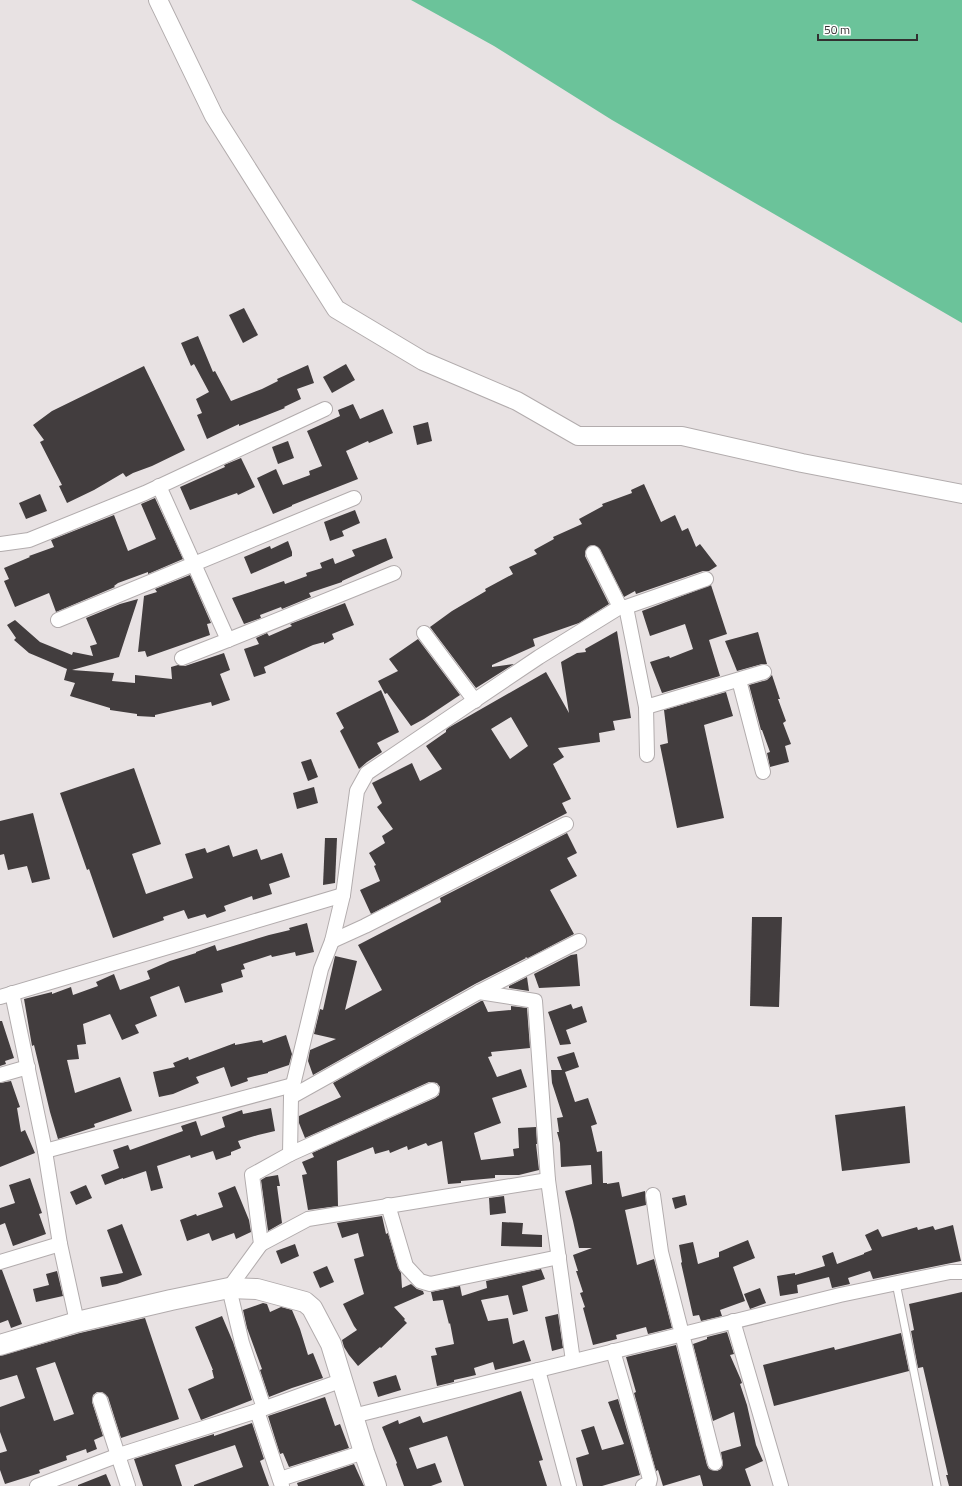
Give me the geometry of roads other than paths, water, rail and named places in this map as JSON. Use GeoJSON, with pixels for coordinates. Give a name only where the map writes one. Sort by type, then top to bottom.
{"type":"FeatureCollection","features":[{"type":"Feature","properties":{"kind":"main road"},"geometry":{"type":"LineString","coordinates":[[0,1345],[77,1322],[229,1288],[256,1289],[305,1302],[312,1308],[331,1344],[376,1486]]}},
{"type":"Feature","properties":{"kind":"street"},"geometry":{"type":"LineString","coordinates":[[158,0],[214,116],[336,309],[423,361],[517,401],[578,436],[682,436],[802,463],[962,494]]}},
{"type":"Feature","properties":{"kind":"street"},"geometry":{"type":"LineString","coordinates":[[0,544],[29,540],[159,486],[325,409]]}},
{"type":"Feature","properties":{"kind":"street"},"geometry":{"type":"LineString","coordinates":[[159,486],[228,640]]}},
{"type":"Feature","properties":{"kind":"street"},"geometry":{"type":"LineString","coordinates":[[58,620],[354,498]]}},
{"type":"Feature","properties":{"kind":"street"},"geometry":{"type":"LineString","coordinates":[[593,552],[623,607],[646,706],[647,755]]}},
{"type":"Feature","properties":{"kind":"street"},"geometry":{"type":"LineString","coordinates":[[182,658],[394,573]]}},
{"type":"Feature","properties":{"kind":"street"},"geometry":{"type":"LineString","coordinates":[[290,1154],[292,1091],[321,969],[332,941],[343,895],[357,791],[367,773],[539,657],[623,607],[706,579]]}},
{"type":"Feature","properties":{"kind":"street"},"geometry":{"type":"LineString","coordinates":[[424,633],[475,701]]}},
{"type":"Feature","properties":{"kind":"street"},"geometry":{"type":"LineString","coordinates":[[646,706],[764,672]]}},
{"type":"Feature","properties":{"kind":"street"},"geometry":{"type":"LineString","coordinates":[[738,680],[763,772]]}},
{"type":"Feature","properties":{"kind":"street"},"geometry":{"type":"LineString","coordinates":[[332,941],[566,824]]}},
{"type":"Feature","properties":{"kind":"street"},"geometry":{"type":"LineString","coordinates":[[77,1322],[60,1244],[45,1152],[28,1067],[6,995],[343,895]]}},
{"type":"Feature","properties":{"kind":"street"},"geometry":{"type":"LineString","coordinates":[[45,1152],[292,1091],[579,941]]}},
{"type":"Feature","properties":{"kind":"street"},"geometry":{"type":"LineString","coordinates":[[480,992],[535,1001],[548,1180],[573,1361]]}},
{"type":"Feature","properties":{"kind":"street"},"geometry":{"type":"LineString","coordinates":[[0,1075],[28,1067]]}},
{"type":"Feature","properties":{"kind":"street"},"geometry":{"type":"LineString","coordinates":[[261,1244],[252,1175],[290,1154],[432,1090]]}},
{"type":"Feature","properties":{"kind":"street"},"geometry":{"type":"LineString","coordinates":[[364,1452],[281,1483],[242,1343],[229,1288],[261,1244],[308,1219],[548,1180]]}},
{"type":"Feature","properties":{"kind":"street"},"geometry":{"type":"LineString","coordinates":[[653,1195],[661,1252],[715,1463]]}},
{"type":"Feature","properties":{"kind":"street"},"geometry":{"type":"LineString","coordinates":[[388,1205],[406,1266],[420,1281],[430,1284],[558,1257]]}},
{"type":"Feature","properties":{"kind":"street"},"geometry":{"type":"LineString","coordinates":[[0,1262],[60,1244]]}},
{"type":"Feature","properties":{"kind":"street"},"geometry":{"type":"LineString","coordinates":[[353,1416],[840,1295],[950,1272],[962,1272]]}},
{"type":"Feature","properties":{"kind":"street"},"geometry":{"type":"LineString","coordinates":[[734,1321],[781,1486]]}},
{"type":"Feature","properties":{"kind":"street"},"geometry":{"type":"LineString","coordinates":[[614,1351],[650,1479],[649,1483],[643,1486]]}},
{"type":"Feature","properties":{"kind":"street"},"geometry":{"type":"LineString","coordinates":[[538,1370],[569,1486]]}},
{"type":"Feature","properties":{"kind":"street"},"geometry":{"type":"LineString","coordinates":[[37,1486],[119,1455],[260,1409],[342,1380]]}},
{"type":"Feature","properties":{"kind":"street"},"geometry":{"type":"LineString","coordinates":[[100,1400],[128,1486]]}},
{"type":"Feature","properties":{"kind":"lane"},"geometry":{"type":"LineString","coordinates":[[896,1283],[937,1486]]}}]}
